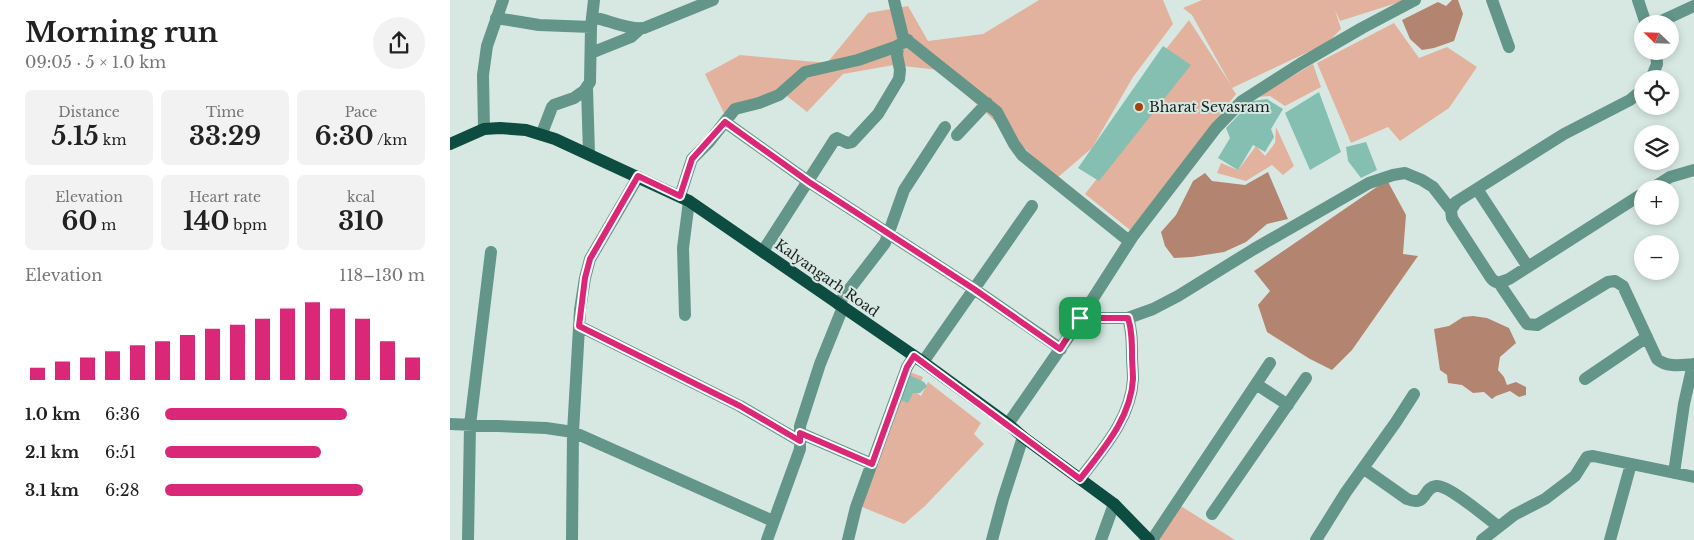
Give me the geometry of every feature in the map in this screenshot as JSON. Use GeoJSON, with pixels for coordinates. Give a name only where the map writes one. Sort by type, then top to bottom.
{"type":"FeatureCollection","features":[{"type":"Feature","properties":{"kind":"main road","name":"Kalyangarh Road"},"geometry":{"type":"LineString","coordinates":[[450,144],[484,130],[500,128],[542,133],[684,198],[919,359],[1008,424],[1114,504],[1150,540]]}},
{"type":"Feature","properties":{"kind":"street"},"geometry":{"type":"LineString","coordinates":[[484,130],[483,75],[487,46],[503,0]]}},
{"type":"Feature","properties":{"kind":"street"},"geometry":{"type":"LineString","coordinates":[[542,133],[552,107],[574,98],[587,88],[590,82],[594,0]]}},
{"type":"Feature","properties":{"kind":"street"},"geometry":{"type":"LineString","coordinates":[[496,18],[539,25],[592,22],[636,29],[713,0]]}},
{"type":"Feature","properties":{"kind":"street"},"geometry":{"type":"LineString","coordinates":[[763,251],[835,139],[837,138],[847,143],[852,142],[878,114],[899,79],[903,37],[894,0]]}},
{"type":"Feature","properties":{"kind":"street"},"geometry":{"type":"LineString","coordinates":[[1008,424],[1060,349],[1130,241],[1210,136],[1242,101],[1300,64],[1415,0]]}},
{"type":"Feature","properties":{"kind":"street"},"geometry":{"type":"LineString","coordinates":[[1492,0],[1509,47]]}},
{"type":"Feature","properties":{"kind":"street"},"geometry":{"type":"LineString","coordinates":[[1638,0],[1643,15]]}},
{"type":"Feature","properties":{"kind":"street"},"geometry":{"type":"LineString","coordinates":[[1674,15],[1694,6]]}},
{"type":"Feature","properties":{"kind":"street"},"geometry":{"type":"LineString","coordinates":[[591,53],[631,37],[641,28]]}},
{"type":"Feature","properties":{"kind":"street"},"geometry":{"type":"LineString","coordinates":[[903,43],[987,103],[997,112],[1022,155],[1130,241]]}},
{"type":"Feature","properties":{"kind":"street"},"geometry":{"type":"LineString","coordinates":[[686,315],[683,248],[684,198],[692,159],[735,109],[759,103],[779,95],[805,72],[858,60],[903,43]]}},
{"type":"Feature","properties":{"kind":"street"},"geometry":{"type":"LineString","coordinates":[[587,88],[589,154]]}},
{"type":"Feature","properties":{"kind":"street"},"geometry":{"type":"LineString","coordinates":[[1451,210],[1456,202],[1564,134],[1634,97]]}},
{"type":"Feature","properties":{"kind":"street"},"geometry":{"type":"LineString","coordinates":[[957,135],[987,103]]}},
{"type":"Feature","properties":{"kind":"street"},"geometry":{"type":"LineString","coordinates":[[725,122],[809,182],[974,289],[1060,349]]}},
{"type":"Feature","properties":{"kind":"street"},"geometry":{"type":"LineString","coordinates":[[767,540],[800,449],[800,426],[840,305],[884,243],[904,190],[945,127]]}},
{"type":"Feature","properties":{"kind":"street"},"geometry":{"type":"LineString","coordinates":[[1665,180],[1694,170]]}},
{"type":"Feature","properties":{"kind":"street"},"geometry":{"type":"LineString","coordinates":[[1080,318],[1128,318],[1153,308],[1178,296],[1254,249],[1369,183],[1405,174],[1422,180],[1433,187],[1451,210],[1452,218],[1491,278],[1499,283],[1524,320],[1532,325],[1538,325],[1608,282],[1616,281],[1623,286],[1657,359],[1662,363],[1671,365],[1694,364],[1680,427],[1674,473]]}},
{"type":"Feature","properties":{"kind":"street"},"geometry":{"type":"LineString","coordinates":[[572,540],[573,432],[579,326],[585,278],[590,259],[638,176]]}},
{"type":"Feature","properties":{"kind":"street"},"geometry":{"type":"LineString","coordinates":[[1477,189],[1528,267]]}},
{"type":"Feature","properties":{"kind":"street"},"geometry":{"type":"LineString","coordinates":[[1499,283],[1509,279],[1634,199]]}},
{"type":"Feature","properties":{"kind":"street"},"geometry":{"type":"LineString","coordinates":[[848,540],[856,507],[907,367],[919,359],[974,289],[1032,206]]}},
{"type":"Feature","properties":{"kind":"street"},"geometry":{"type":"LineString","coordinates":[[468,540],[470,425],[491,252]]}},
{"type":"Feature","properties":{"kind":"street"},"geometry":{"type":"LineString","coordinates":[[1080,479],[1104,448],[1120,423],[1129,401],[1133,380],[1131,332],[1128,318]]}},
{"type":"Feature","properties":{"kind":"street"},"geometry":{"type":"LineString","coordinates":[[579,326],[800,437],[872,464]]}},
{"type":"Feature","properties":{"kind":"street"},"geometry":{"type":"LineString","coordinates":[[1585,379],[1647,337]]}},
{"type":"Feature","properties":{"kind":"street"},"geometry":{"type":"LineString","coordinates":[[1150,540],[1270,364]]}},
{"type":"Feature","properties":{"kind":"street"},"geometry":{"type":"LineString","coordinates":[[1212,514],[1306,378]]}},
{"type":"Feature","properties":{"kind":"street"},"geometry":{"type":"LineString","coordinates":[[1256,384],[1288,405]]}},
{"type":"Feature","properties":{"kind":"street"},"geometry":{"type":"LineString","coordinates":[[1316,540],[1346,492],[1414,394]]}},
{"type":"Feature","properties":{"kind":"street"},"geometry":{"type":"LineString","coordinates":[[450,424],[546,428],[573,432],[773,521]]}},
{"type":"Feature","properties":{"kind":"street"},"geometry":{"type":"LineString","coordinates":[[992,540],[1023,437]]}},
{"type":"Feature","properties":{"kind":"street"},"geometry":{"type":"LineString","coordinates":[[1482,540],[1514,515],[1545,499],[1575,476],[1587,457],[1593,456],[1694,477]]}},
{"type":"Feature","properties":{"kind":"street"},"geometry":{"type":"LineString","coordinates":[[1610,540],[1631,464]]}},
{"type":"Feature","properties":{"kind":"street"},"geometry":{"type":"LineString","coordinates":[[1363,468],[1407,499],[1413,501],[1418,502],[1436,486],[1443,487],[1454,493],[1498,527]]}},
{"type":"Feature","properties":{"kind":"street"},"geometry":{"type":"LineString","coordinates":[[1101,540],[1114,504]]}},
{"type":"Feature","properties":{"kind":"shaded area"},"geometry":{"type":"Polygon","coordinates":[[[1039,0],[1163,0],[1173,24],[1133,77],[1092,148],[1057,178],[939,70],[894,65],[843,74],[807,112],[787,96],[759,108],[724,113],[705,74],[740,55],[827,63],[868,13],[908,6],[928,41],[983,34],[1039,0]]]}},
{"type":"Feature","properties":{"kind":"shaded area"},"geometry":{"type":"Polygon","coordinates":[[[1202,0],[1406,0],[1340,21],[1335,10],[1341,29],[1327,43],[1232,88],[1236,94],[1130,230],[1085,194],[1186,65],[1166,49],[1189,20],[1231,85],[1192,15],[1183,8],[1202,0]]]}},
{"type":"Feature","properties":{"kind":"shaded area"},"geometry":{"type":"Polygon","coordinates":[[[1452,0],[1458,0],[1463,14],[1454,41],[1422,50],[1410,39],[1402,20],[1438,2],[1446,6],[1452,0]]]}},
{"type":"Feature","properties":{"kind":"shaded area"},"geometry":{"type":"Polygon","coordinates":[[[1394,23],[1419,58],[1447,47],[1477,67],[1449,108],[1400,141],[1388,127],[1351,143],[1317,63],[1394,23]]]}},
{"type":"Feature","properties":{"kind":"shaded area"},"geometry":{"type":"Polygon","coordinates":[[[1313,64],[1321,87],[1285,106],[1270,96],[1257,97],[1313,64]]]}},
{"type":"Feature","properties":{"kind":"shaded area"},"geometry":{"type":"Polygon","coordinates":[[[1276,127],[1294,166],[1283,175],[1272,165],[1246,181],[1217,173],[1221,163],[1238,170],[1256,146],[1265,156],[1275,143],[1276,127]]]}},
{"type":"Feature","properties":{"kind":"shaded area"},"geometry":{"type":"Polygon","coordinates":[[[1268,172],[1288,219],[1267,224],[1246,242],[1224,252],[1174,258],[1165,246],[1161,232],[1176,215],[1193,181],[1205,173],[1212,181],[1245,185],[1268,172]]]}},
{"type":"Feature","properties":{"kind":"shaded area"},"geometry":{"type":"Polygon","coordinates":[[[1387,180],[1406,215],[1403,254],[1418,256],[1352,350],[1332,370],[1310,359],[1267,332],[1258,305],[1270,291],[1254,271],[1387,180]]]}},
{"type":"Feature","properties":{"kind":"shaded area"},"geometry":{"type":"Polygon","coordinates":[[[1463,317],[1487,318],[1509,328],[1516,343],[1500,357],[1498,370],[1504,377],[1507,385],[1516,382],[1526,387],[1526,395],[1519,397],[1510,391],[1492,399],[1484,392],[1473,393],[1462,385],[1448,383],[1447,375],[1440,370],[1434,329],[1449,326],[1463,317]]]}},
{"type":"Feature","properties":{"kind":"shaded area"},"geometry":{"type":"Polygon","coordinates":[[[907,371],[923,377],[917,393],[921,396],[928,382],[981,423],[974,434],[984,444],[925,506],[904,524],[862,507],[907,371]]]}},
{"type":"Feature","properties":{"kind":"shaded area"},"geometry":{"type":"Polygon","coordinates":[[[1176,503],[1235,540],[1152,540],[1176,503]]]}},
{"type":"Feature","properties":{"kind":"building","name":"Bharat Sevasram"},"geometry":{"type":"Polygon","coordinates":[[[1163,46],[1191,65],[1099,181],[1078,168],[1163,46]]]}},
{"type":"Feature","properties":{"kind":"building"},"geometry":{"type":"Polygon","coordinates":[[[1319,92],[1341,152],[1310,170],[1285,113],[1319,92]]]}},
{"type":"Feature","properties":{"kind":"building"},"geometry":{"type":"Polygon","coordinates":[[[1267,99],[1283,109],[1271,129],[1274,137],[1265,152],[1253,145],[1238,170],[1218,158],[1230,138],[1226,128],[1252,101],[1267,99]]]}},
{"type":"Feature","properties":{"kind":"building"},"geometry":{"type":"Polygon","coordinates":[[[1366,142],[1377,170],[1361,178],[1348,161],[1346,147],[1366,142]]]}},
{"type":"Feature","properties":{"kind":"building"},"geometry":{"type":"Polygon","coordinates":[[[907,374],[924,382],[927,386],[920,393],[913,393],[908,403],[899,399],[907,374]]]}},
{"type":"Feature","properties":{"kind":"place","name":"Bharat Sevasram"},"geometry":{"type":"Point","coordinates":[1139,107]}},
{"type":"Feature","properties":{"kind":"route"},"geometry":{"type":"LineString","coordinates":[[725,122],[809,182],[974,289],[1060,349],[1080,318],[1128,318],[1132,340],[1133,380],[1129,401],[1120,423],[1104,448],[1080,479],[914,356],[907,367],[872,464],[800,433],[800,441],[740,406],[579,326],[585,278],[590,259],[638,176],[680,196],[692,159],[710,142],[725,122]]}}]}
